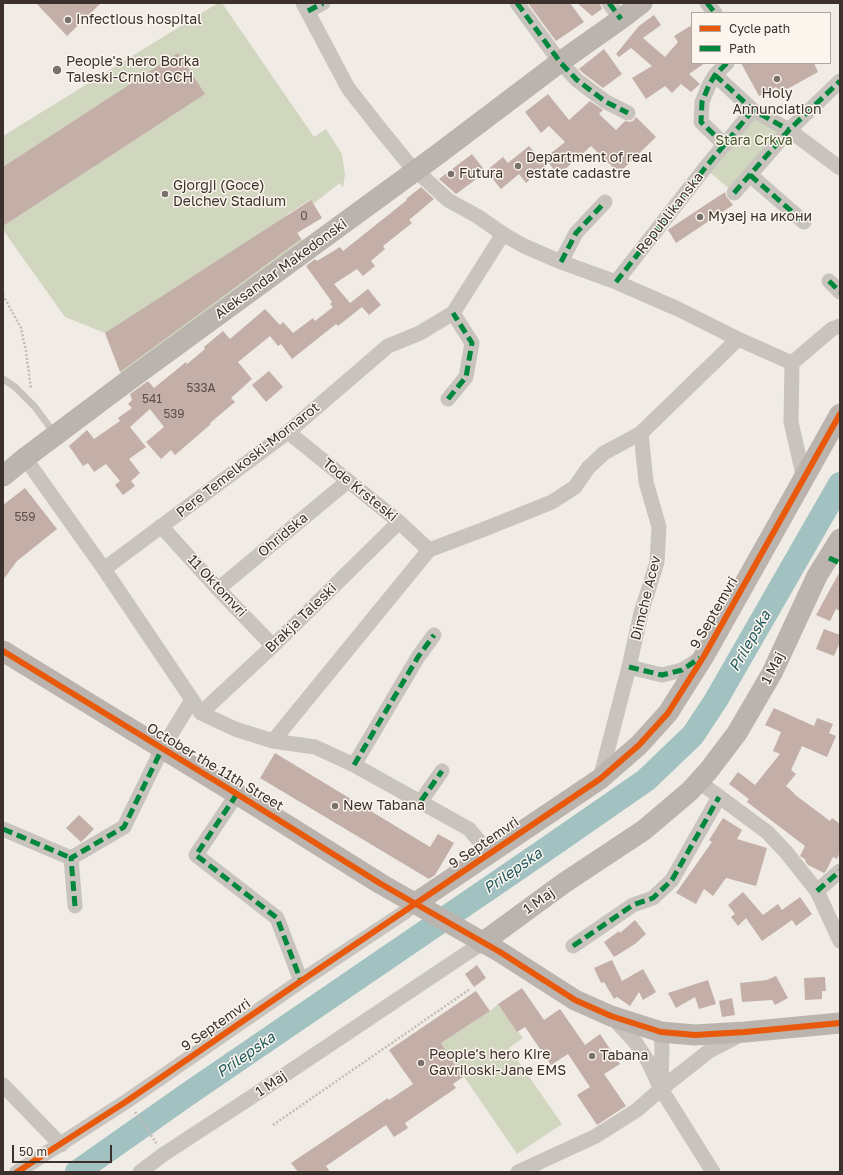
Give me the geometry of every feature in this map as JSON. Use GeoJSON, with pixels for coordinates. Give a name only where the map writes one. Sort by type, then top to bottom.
{"type":"FeatureCollection","features":[{"type":"Feature","properties":{"kind":"street"},"geometry":{"type":"LineString","coordinates":[[323,3],[306,7],[348,88],[408,163],[448,200],[477,216],[524,246],[561,262],[616,282],[678,309],[738,339],[792,363]]}},
{"type":"Feature","properties":{"kind":"street"},"geometry":{"type":"LineString","coordinates":[[517,3],[560,62],[577,80],[606,102],[628,113]]}},
{"type":"Feature","properties":{"kind":"street","name":"Aleksandar Makedonski"},"geometry":{"type":"LineString","coordinates":[[3,476],[25,458],[560,62],[615,11],[642,3]]}},
{"type":"Feature","properties":{"kind":"street"},"geometry":{"type":"LineString","coordinates":[[707,3],[714,12]]}},
{"type":"Feature","properties":{"kind":"street"},"geometry":{"type":"LineString","coordinates":[[725,145],[701,122],[702,102],[709,85],[726,64]]}},
{"type":"Feature","properties":{"kind":"street"},"geometry":{"type":"LineString","coordinates":[[716,76],[754,110],[789,130],[840,168]]}},
{"type":"Feature","properties":{"kind":"street"},"geometry":{"type":"LineString","coordinates":[[734,193],[789,130],[840,81]]}},
{"type":"Feature","properties":{"kind":"street","name":"Republikanska"},"geometry":{"type":"LineString","coordinates":[[616,282],[705,168],[754,110]]}},
{"type":"Feature","properties":{"kind":"street"},"geometry":{"type":"LineString","coordinates":[[750,175],[804,222]]}},
{"type":"Feature","properties":{"kind":"street"},"geometry":{"type":"LineString","coordinates":[[561,262],[576,233],[605,202]]}},
{"type":"Feature","properties":{"kind":"street","name":"Pere Temelkoski-Mornarot"},"geometry":{"type":"LineString","coordinates":[[104,569],[288,432],[388,346],[420,333],[453,313],[503,234]]}},
{"type":"Feature","properties":{"kind":"street"},"geometry":{"type":"LineString","coordinates":[[829,281],[840,292]]}},
{"type":"Feature","properties":{"kind":"street"},"geometry":{"type":"LineString","coordinates":[[448,399],[466,376],[472,343],[453,313]]}},
{"type":"Feature","properties":{"kind":"street"},"geometry":{"type":"LineString","coordinates":[[804,479],[791,422],[792,363],[832,329],[840,326]]}},
{"type":"Feature","properties":{"kind":"street"},"geometry":{"type":"LineString","coordinates":[[273,741],[429,550],[552,502],[575,486],[588,468],[604,453],[641,433],[738,339]]}},
{"type":"Feature","properties":{"kind":"street","name":"9 Septemvri"},"geometry":{"type":"LineString","coordinates":[[18,1172],[127,1101],[301,981],[405,912],[414,904],[490,854],[600,778],[639,745],[668,713],[704,656],[840,414]]}},
{"type":"Feature","properties":{"kind":"street","name":"Tode Krsteski"},"geometry":{"type":"LineString","coordinates":[[288,432],[399,522],[429,550]]}},
{"type":"Feature","properties":{"kind":"street","name":"Dimche Acev"},"geometry":{"type":"LineString","coordinates":[[600,778],[641,613],[657,562],[659,527],[646,482],[641,433]]}},
{"type":"Feature","properties":{"kind":"street"},"geometry":{"type":"LineString","coordinates":[[25,458],[104,569],[201,713],[235,729],[273,741],[315,747],[354,765],[469,829],[490,854]]}},
{"type":"Feature","properties":{"kind":"street","name":"Ohridska"},"geometry":{"type":"LineString","coordinates":[[218,589],[348,481]]}},
{"type":"Feature","properties":{"kind":"street","name":"Brakja Taleski"},"geometry":{"type":"LineString","coordinates":[[201,713],[273,646],[399,522]]}},
{"type":"Feature","properties":{"kind":"street","name":"11 Oktomvri"},"geometry":{"type":"LineString","coordinates":[[161,526],[218,589],[273,646]]}},
{"type":"Feature","properties":{"kind":"street","name":"1 Maj"},"geometry":{"type":"LineString","coordinates":[[140,1172],[164,1154],[482,943],[564,883],[644,830],[690,791],[709,770],[737,733],[772,673],[817,576],[834,560],[840,539]]}},
{"type":"Feature","properties":{"kind":"street"},"geometry":{"type":"LineString","coordinates":[[354,765],[418,657],[434,635]]}},
{"type":"Feature","properties":{"kind":"street","name":"October the 11th Street"},"geometry":{"type":"LineString","coordinates":[[3,651],[414,904],[482,943]]}},
{"type":"Feature","properties":{"kind":"street"},"geometry":{"type":"LineString","coordinates":[[628,667],[662,675],[682,670],[704,656]]}},
{"type":"Feature","properties":{"kind":"street","name":"October the 11th Street"},"geometry":{"type":"LineString","coordinates":[[71,858],[124,827],[162,749],[192,700]]}},
{"type":"Feature","properties":{"kind":"street"},"geometry":{"type":"LineString","coordinates":[[420,801],[442,771]]}},
{"type":"Feature","properties":{"kind":"street"},"geometry":{"type":"LineString","coordinates":[[698,781],[767,832],[786,852],[818,891],[840,941]]}},
{"type":"Feature","properties":{"kind":"street","name":"October the 11th Street"},"geometry":{"type":"LineString","coordinates":[[236,794],[196,855],[277,918],[301,981]]}},
{"type":"Feature","properties":{"kind":"street"},"geometry":{"type":"LineString","coordinates":[[573,946],[633,905],[653,898],[672,880],[719,797]]}},
{"type":"Feature","properties":{"kind":"street"},"geometry":{"type":"LineString","coordinates":[[3,829],[71,858],[75,906]]}},
{"type":"Feature","properties":{"kind":"street"},"geometry":{"type":"LineString","coordinates":[[818,891],[840,871]]}},
{"type":"Feature","properties":{"kind":"street"},"geometry":{"type":"LineString","coordinates":[[482,943],[500,952],[575,1000],[611,1016],[661,1032],[695,1036],[840,1024]]}},
{"type":"Feature","properties":{"kind":"street"},"geometry":{"type":"LineString","coordinates":[[611,1016],[636,1043],[649,1063],[661,1089],[713,1172]]}},
{"type":"Feature","properties":{"kind":"street"},"geometry":{"type":"LineString","coordinates":[[661,1032],[661,1089]]}},
{"type":"Feature","properties":{"kind":"street"},"geometry":{"type":"LineString","coordinates":[[518,1172],[596,1136],[637,1110],[709,1050],[744,1032]]}},
{"type":"Feature","properties":{"kind":"street"},"geometry":{"type":"LineString","coordinates":[[3,1085],[61,1144]]}},
{"type":"Feature","properties":{"kind":"lane"},"geometry":{"type":"LineString","coordinates":[[3,379],[15,387],[35,407],[56,435]]}},
{"type":"Feature","properties":{"kind":"path"},"geometry":{"type":"LineString","coordinates":[[3,295],[21,328],[26,352],[28,377],[35,407]]}},
{"type":"Feature","properties":{"kind":"path"},"geometry":{"type":"LineString","coordinates":[[273,1125],[470,989]]}},
{"type":"Feature","properties":{"kind":"path"},"geometry":{"type":"LineString","coordinates":[[127,1101],[164,1154]]}},
{"type":"Feature","properties":{"kind":"green space","name":"Gjorgji (Goce) Delchev Stadium"},"geometry":{"type":"Polygon","coordinates":[[[218,3],[222,3],[314,137],[326,129],[342,154],[345,174],[343,188],[340,183],[313,204],[310,200],[286,215],[308,249],[125,383],[105,333],[65,317],[3,230],[3,136],[218,3]]]}},
{"type":"Feature","properties":{"kind":"green space","name":"Stara Crkva"},"geometry":{"type":"Polygon","coordinates":[[[753,110],[789,130],[734,193],[705,168],[753,110]]]}},
{"type":"Feature","properties":{"kind":"green space"},"geometry":{"type":"Polygon","coordinates":[[[498,1004],[523,1038],[509,1048],[562,1124],[517,1154],[441,1043],[490,1011],[498,1004]]]}},
{"type":"Feature","properties":{"kind":"building","name":"Infectious hospital"},"geometry":{"type":"Polygon","coordinates":[[[36,3],[101,3],[67,36],[36,3]]]}},
{"type":"Feature","properties":{"kind":"building"},"geometry":{"type":"Polygon","coordinates":[[[528,3],[570,3],[584,22],[556,41],[528,3]]]}},
{"type":"Feature","properties":{"kind":"building"},"geometry":{"type":"Polygon","coordinates":[[[577,3],[600,3],[602,9],[592,16],[577,3]]]}},
{"type":"Feature","properties":{"kind":"building"},"geometry":{"type":"Polygon","coordinates":[[[654,15],[661,25],[643,38],[665,57],[678,42],[674,36],[691,26],[691,64],[704,64],[689,74],[700,84],[691,92],[681,84],[672,93],[665,86],[646,99],[632,78],[652,66],[631,48],[619,57],[616,54],[639,26],[654,15]]]}},
{"type":"Feature","properties":{"kind":"building"},"geometry":{"type":"Polygon","coordinates":[[[604,49],[622,74],[603,88],[579,69],[604,49]]]}},
{"type":"Feature","properties":{"kind":"building"},"geometry":{"type":"Polygon","coordinates":[[[178,53],[205,94],[3,226],[3,167],[178,53]]]}},
{"type":"Feature","properties":{"kind":"building","name":"Holy Annunciation"},"geometry":{"type":"Polygon","coordinates":[[[742,64],[814,64],[818,72],[780,93],[776,87],[759,96],[742,64]]]}},
{"type":"Feature","properties":{"kind":"building"},"geometry":{"type":"Polygon","coordinates":[[[548,94],[569,120],[590,101],[603,110],[599,114],[616,130],[625,121],[633,121],[636,117],[656,137],[619,173],[591,146],[558,175],[545,158],[565,142],[549,126],[541,133],[525,112],[548,94]]]}},
{"type":"Feature","properties":{"kind":"building","name":"Department of real estate cadastre"},"geometry":{"type":"Polygon","coordinates":[[[529,146],[546,166],[526,183],[519,174],[501,189],[486,171],[503,157],[508,163],[529,146]]]}},
{"type":"Feature","properties":{"kind":"building"},"geometry":{"type":"Polygon","coordinates":[[[472,154],[486,172],[456,194],[439,179],[472,154]]]}},
{"type":"Feature","properties":{"kind":"building"},"geometry":{"type":"Polygon","coordinates":[[[421,187],[434,199],[409,220],[412,223],[383,246],[385,249],[371,261],[375,266],[363,276],[357,269],[334,284],[350,303],[368,289],[381,305],[369,315],[362,307],[338,326],[336,324],[292,359],[281,344],[278,346],[270,336],[238,362],[252,379],[231,398],[235,402],[175,455],[171,450],[161,459],[146,442],[164,427],[150,409],[130,427],[146,447],[129,459],[140,473],[131,481],[135,486],[123,495],[115,485],[120,481],[106,464],[94,472],[88,463],[83,466],[69,446],[87,430],[94,439],[120,421],[118,418],[132,408],[128,404],[132,400],[130,394],[148,381],[154,388],[186,362],[187,364],[223,331],[230,339],[265,309],[280,325],[283,322],[293,333],[313,318],[315,321],[333,307],[330,304],[332,302],[306,266],[315,259],[317,261],[340,247],[343,251],[421,187]]]}},
{"type":"Feature","properties":{"kind":"building","name":"Музеј на икони"},"geometry":{"type":"Polygon","coordinates":[[[725,192],[726,196],[733,205],[676,243],[668,230],[725,192]]]}},
{"type":"Feature","properties":{"kind":"building"},"geometry":{"type":"Polygon","coordinates":[[[311,200],[322,218],[297,233],[301,239],[120,372],[105,333],[311,200]]]}},
{"type":"Feature","properties":{"kind":"building"},"geometry":{"type":"Polygon","coordinates":[[[269,371],[283,387],[266,402],[252,385],[269,371]]]}},
{"type":"Feature","properties":{"kind":"building"},"geometry":{"type":"Polygon","coordinates":[[[25,488],[57,529],[17,561],[3,580],[3,505],[25,488]]]}},
{"type":"Feature","properties":{"kind":"building"},"geometry":{"type":"Polygon","coordinates":[[[840,571],[840,611],[836,609],[830,621],[816,615],[840,571]]]}},
{"type":"Feature","properties":{"kind":"building"},"geometry":{"type":"Polygon","coordinates":[[[824,629],[840,635],[840,642],[834,656],[816,649],[824,629]]]}},
{"type":"Feature","properties":{"kind":"building"},"geometry":{"type":"Polygon","coordinates":[[[774,708],[814,726],[817,718],[833,724],[829,733],[836,736],[827,757],[802,746],[791,770],[796,774],[786,786],[794,794],[830,821],[832,818],[840,824],[840,852],[837,859],[833,857],[824,873],[808,865],[805,861],[806,860],[800,856],[805,846],[747,802],[749,799],[729,784],[738,772],[755,785],[780,754],[773,751],[781,732],[765,725],[774,708]]]}},
{"type":"Feature","properties":{"kind":"building","name":"New Tabana"},"geometry":{"type":"Polygon","coordinates":[[[275,753],[430,847],[438,834],[454,843],[435,875],[429,879],[260,778],[275,753]]]}},
{"type":"Feature","properties":{"kind":"building"},"geometry":{"type":"Polygon","coordinates":[[[79,815],[94,829],[81,842],[66,828],[79,815]]]}},
{"type":"Feature","properties":{"kind":"building"},"geometry":{"type":"Polygon","coordinates":[[[723,818],[742,830],[737,839],[767,848],[756,886],[726,878],[713,896],[704,889],[696,904],[676,893],[712,842],[709,840],[723,818]]]}},
{"type":"Feature","properties":{"kind":"building"},"geometry":{"type":"Polygon","coordinates":[[[743,892],[763,915],[778,904],[782,910],[800,897],[812,914],[796,926],[792,920],[762,941],[746,918],[738,926],[731,917],[735,914],[728,905],[743,892]]]}},
{"type":"Feature","properties":{"kind":"building"},"geometry":{"type":"Polygon","coordinates":[[[635,920],[646,934],[635,944],[614,957],[604,942],[619,931],[620,933],[635,920]]]}},
{"type":"Feature","properties":{"kind":"building"},"geometry":{"type":"Polygon","coordinates":[[[612,960],[622,981],[643,969],[656,992],[643,1000],[639,992],[630,1006],[617,997],[614,999],[604,982],[601,983],[594,968],[612,960]]]}},
{"type":"Feature","properties":{"kind":"building"},"geometry":{"type":"Polygon","coordinates":[[[477,965],[486,978],[474,987],[465,974],[477,965]]]}},
{"type":"Feature","properties":{"kind":"building"},"geometry":{"type":"Polygon","coordinates":[[[776,976],[788,998],[775,1005],[772,1000],[742,1002],[740,983],[767,980],[776,976]]]}},
{"type":"Feature","properties":{"kind":"building"},"geometry":{"type":"Polygon","coordinates":[[[825,977],[826,991],[822,991],[822,999],[805,1000],[804,978],[825,977]]]}},
{"type":"Feature","properties":{"kind":"building"},"geometry":{"type":"Polygon","coordinates":[[[708,980],[716,1004],[699,1009],[695,997],[676,1008],[668,993],[708,980]]]}},
{"type":"Feature","properties":{"kind":"building","name":"Tabana"},"geometry":{"type":"Polygon","coordinates":[[[522,988],[544,1020],[560,1009],[585,1045],[600,1034],[620,1064],[604,1074],[626,1106],[597,1125],[577,1095],[590,1087],[568,1054],[551,1065],[525,1027],[517,1032],[498,1004],[522,988]]]}},
{"type":"Feature","properties":{"kind":"building"},"geometry":{"type":"Polygon","coordinates":[[[476,991],[490,1011],[441,1043],[463,1077],[453,1084],[456,1088],[405,1123],[408,1128],[394,1137],[386,1125],[326,1166],[330,1172],[298,1172],[291,1163],[388,1098],[389,1100],[413,1084],[389,1050],[476,991]]]}},
{"type":"Feature","properties":{"kind":"building"},"geometry":{"type":"Polygon","coordinates":[[[732,998],[735,1015],[722,1017],[719,1001],[732,998]]]}},
{"type":"Feature","properties":{"kind":"waterway","name":"Prilepska"},"geometry":{"type":"LineString","coordinates":[[77,1172],[188,1094],[646,780],[693,735],[716,700],[840,484]]}},
{"type":"Feature","properties":{"kind":"marked path"},"geometry":{"type":"LineString","coordinates":[[308,11],[323,3]]}},
{"type":"Feature","properties":{"kind":"marked path"},"geometry":{"type":"LineString","coordinates":[[517,3],[560,62],[577,80],[606,102],[628,113]]}},
{"type":"Feature","properties":{"kind":"marked path"},"geometry":{"type":"LineString","coordinates":[[609,3],[621,19]]}},
{"type":"Feature","properties":{"kind":"marked path"},"geometry":{"type":"LineString","coordinates":[[707,3],[714,12]]}},
{"type":"Feature","properties":{"kind":"marked path"},"geometry":{"type":"LineString","coordinates":[[725,145],[701,122],[702,102],[709,85],[715,75],[726,64]]}},
{"type":"Feature","properties":{"kind":"marked path"},"geometry":{"type":"LineString","coordinates":[[715,75],[753,110],[789,130]]}},
{"type":"Feature","properties":{"kind":"marked path"},"geometry":{"type":"LineString","coordinates":[[734,193],[789,130],[840,81]]}},
{"type":"Feature","properties":{"kind":"marked path"},"geometry":{"type":"LineString","coordinates":[[616,282],[705,168],[753,110]]}},
{"type":"Feature","properties":{"kind":"marked path"},"geometry":{"type":"LineString","coordinates":[[750,175],[804,222]]}},
{"type":"Feature","properties":{"kind":"marked path"},"geometry":{"type":"LineString","coordinates":[[561,262],[576,233],[605,202]]}},
{"type":"Feature","properties":{"kind":"marked path"},"geometry":{"type":"LineString","coordinates":[[829,281],[840,292]]}},
{"type":"Feature","properties":{"kind":"marked path"},"geometry":{"type":"LineString","coordinates":[[448,399],[466,377],[472,343],[453,313]]}},
{"type":"Feature","properties":{"kind":"marked path"},"geometry":{"type":"LineString","coordinates":[[829,558],[840,563]]}},
{"type":"Feature","properties":{"kind":"marked path"},"geometry":{"type":"LineString","coordinates":[[354,765],[418,657],[434,635]]}},
{"type":"Feature","properties":{"kind":"marked path"},"geometry":{"type":"LineString","coordinates":[[629,667],[662,675],[682,670],[700,658]]}},
{"type":"Feature","properties":{"kind":"marked path"},"geometry":{"type":"LineString","coordinates":[[75,906],[71,858],[124,827],[162,749]]}},
{"type":"Feature","properties":{"kind":"marked path"},"geometry":{"type":"LineString","coordinates":[[421,801],[442,771]]}},
{"type":"Feature","properties":{"kind":"marked path"},"geometry":{"type":"LineString","coordinates":[[237,794],[196,855],[277,918],[301,981]]}},
{"type":"Feature","properties":{"kind":"marked path"},"geometry":{"type":"LineString","coordinates":[[573,946],[633,905],[653,898],[672,880],[719,797]]}},
{"type":"Feature","properties":{"kind":"marked path"},"geometry":{"type":"LineString","coordinates":[[3,829],[71,858]]}},
{"type":"Feature","properties":{"kind":"marked path"},"geometry":{"type":"LineString","coordinates":[[817,891],[840,871]]}},
{"type":"Feature","properties":{"kind":"cycle path"},"geometry":{"type":"LineString","coordinates":[[17,1172],[127,1101],[301,981],[600,779],[639,745],[668,713],[704,656],[840,414]]}},
{"type":"Feature","properties":{"kind":"cycle path"},"geometry":{"type":"LineString","coordinates":[[3,651],[381,884],[500,952],[575,1000],[611,1016],[661,1032],[695,1035],[840,1023]]}},
{"type":"Feature","properties":{"kind":"place","name":"Infectious hospital"},"geometry":{"type":"Point","coordinates":[68,20]}},
{"type":"Feature","properties":{"kind":"place","name":"People's hero Borka Taleski-Crniot GCH"},"geometry":{"type":"Point","coordinates":[57,70]}},
{"type":"Feature","properties":{"kind":"place","name":"Holy Annunciation"},"geometry":{"type":"Point","coordinates":[777,79]}},
{"type":"Feature","properties":{"kind":"place","name":"Department of real estate cadastre"},"geometry":{"type":"Point","coordinates":[518,166]}},
{"type":"Feature","properties":{"kind":"place","name":"Futura"},"geometry":{"type":"Point","coordinates":[451,174]}},
{"type":"Feature","properties":{"kind":"place","name":"Gjorgji (Goce) Delchev Stadium"},"geometry":{"type":"Point","coordinates":[165,194]}},
{"type":"Feature","properties":{"kind":"place","name":"Музеј на икони"},"geometry":{"type":"Point","coordinates":[700,217]}},
{"type":"Feature","properties":{"kind":"place","name":"New Tabana"},"geometry":{"type":"Point","coordinates":[335,806]}},
{"type":"Feature","properties":{"kind":"place","name":"Tabana"},"geometry":{"type":"Point","coordinates":[592,1056]}},
{"type":"Feature","properties":{"kind":"place","name":"People's hero Kire Gavriloski-Jane EMS"},"geometry":{"type":"Point","coordinates":[421,1063]}}]}
